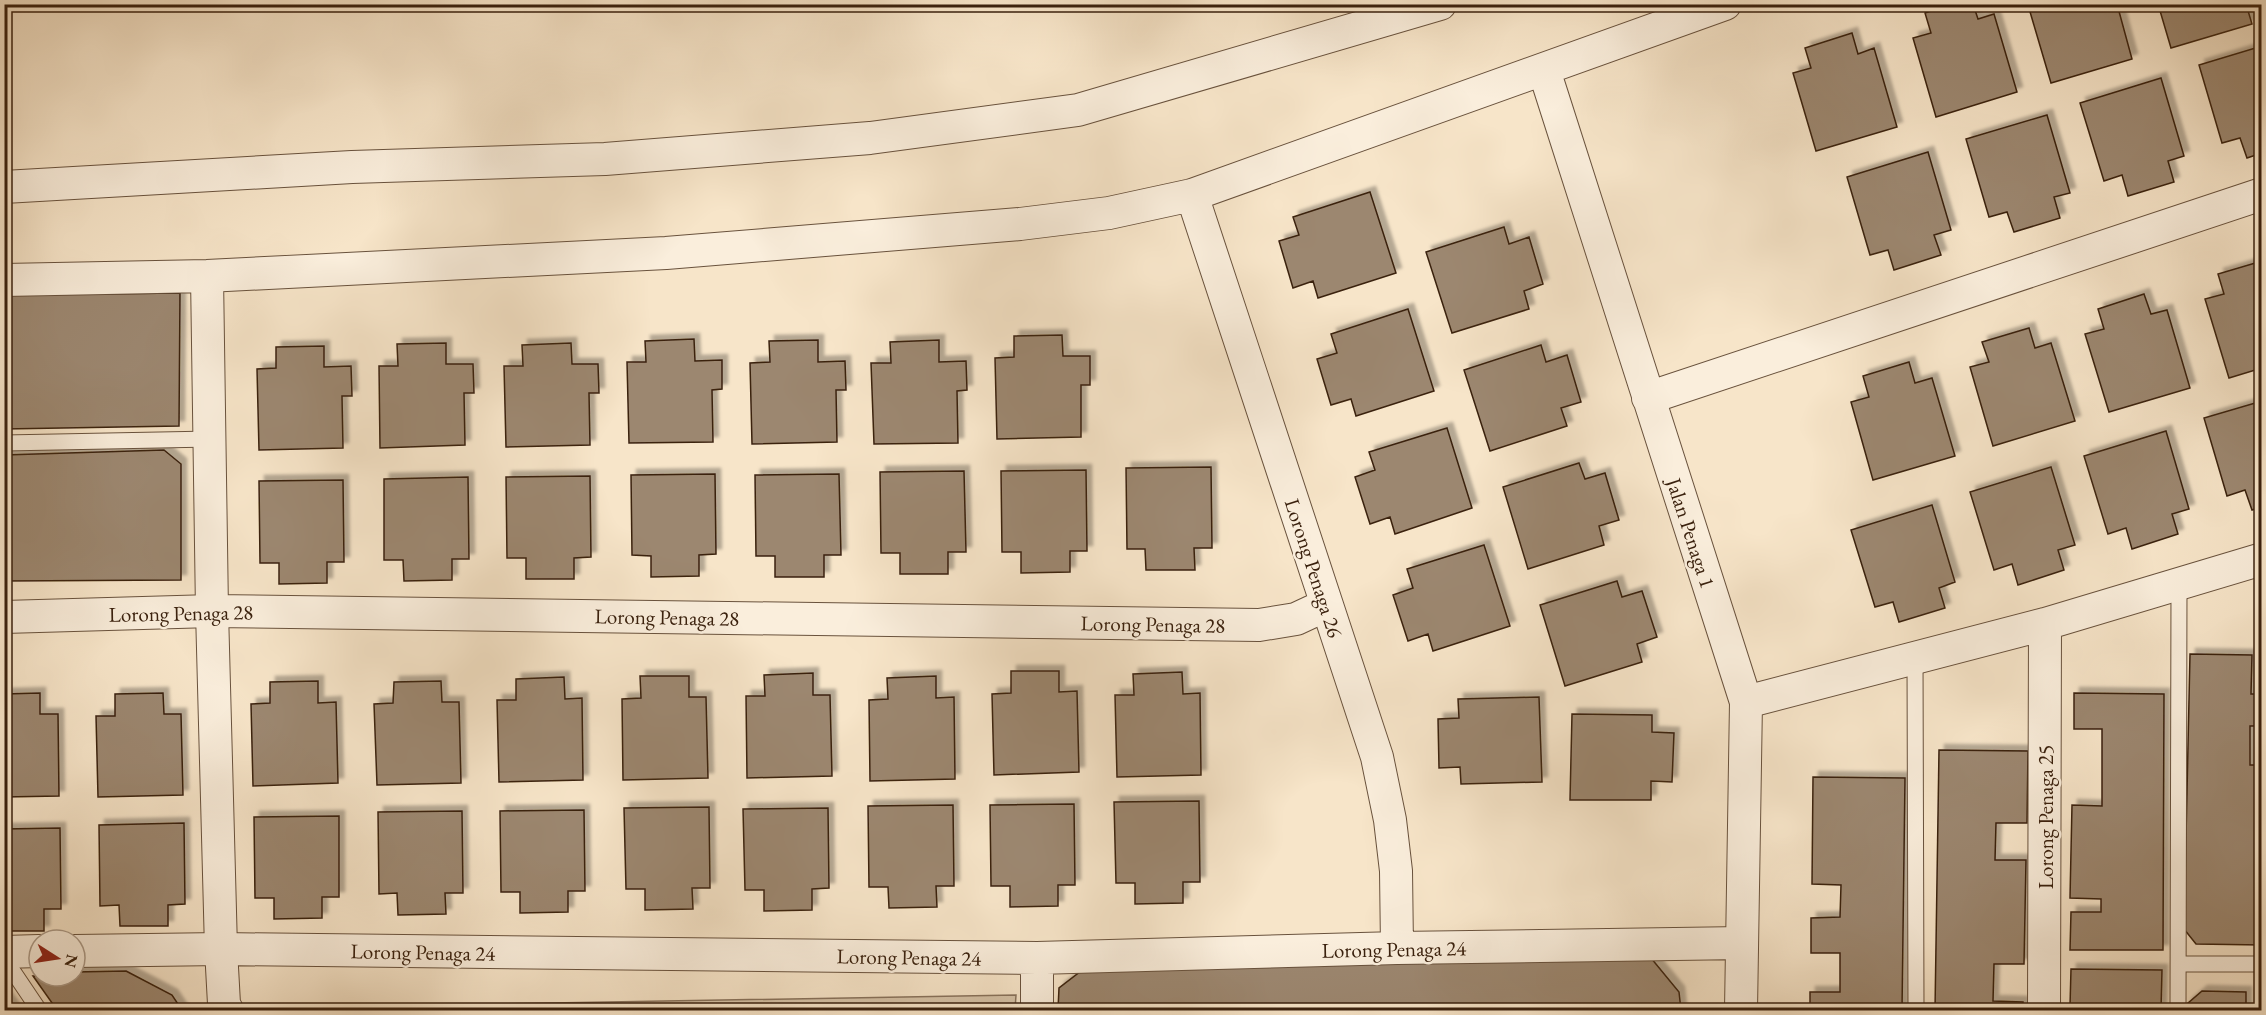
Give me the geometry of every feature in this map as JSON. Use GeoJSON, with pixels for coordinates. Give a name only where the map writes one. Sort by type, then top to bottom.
{"type":"FeatureCollection","features":[{"type":"Feature","properties":{"kind":"street"},"geometry":{"type":"LineString","coordinates":[[4,187],[352,167],[605,159],[870,138],[1078,110],[1440,4]]}},
{"type":"Feature","properties":{"kind":"street"},"geometry":{"type":"LineString","coordinates":[[4,280],[207,276],[666,253],[1020,224],[1109,213],[1192,195],[1725,4]]}},
{"type":"Feature","properties":{"kind":"street","name":"Jalan Penaga 1"},"geometry":{"type":"LineString","coordinates":[[1544,70],[1746,702],[1741,1011]]}},
{"type":"Feature","properties":{"kind":"street"},"geometry":{"type":"LineString","coordinates":[[1648,398],[1811,341],[2262,194]]}},
{"type":"Feature","properties":{"kind":"street","name":"Lorong Penaga 26"},"geometry":{"type":"LineString","coordinates":[[1192,195],[1377,757],[1390,820],[1396,871],[1397,948]]}},
{"type":"Feature","properties":{"kind":"street"},"geometry":{"type":"LineString","coordinates":[[207,276],[212,611],[221,949],[224,1004],[227,1011]]}},
{"type":"Feature","properties":{"kind":"street"},"geometry":{"type":"LineString","coordinates":[[1746,702],[2046,624],[2179,586],[2262,559]]}},
{"type":"Feature","properties":{"kind":"street","name":"Lorong Penaga 28"},"geometry":{"type":"LineString","coordinates":[[4,617],[212,611],[1259,625],[1296,619],[1326,605]]}},
{"type":"Feature","properties":{"kind":"street","name":"Lorong Penaga 25"},"geometry":{"type":"LineString","coordinates":[[2043,1011],[2046,624]]}},
{"type":"Feature","properties":{"kind":"street","name":"Lorong Penaga 24"},"geometry":{"type":"LineString","coordinates":[[87,951],[221,949],[1037,958],[1397,948],[1742,943]]}},
{"type":"Feature","properties":{"kind":"street"},"geometry":{"type":"LineString","coordinates":[[4,952],[27,951]]}},
{"type":"Feature","properties":{"kind":"street"},"geometry":{"type":"LineString","coordinates":[[1037,958],[1037,1011]]}},
{"type":"Feature","properties":{"kind":"lane"},"geometry":{"type":"LineString","coordinates":[[4,443],[211,439]]}},
{"type":"Feature","properties":{"kind":"lane"},"geometry":{"type":"LineString","coordinates":[[2178,1011],[2179,586]]}},
{"type":"Feature","properties":{"kind":"lane"},"geometry":{"type":"LineString","coordinates":[[1915,657],[1916,1011]]}},
{"type":"Feature","properties":{"kind":"lane"},"geometry":{"type":"LineString","coordinates":[[4,958],[39,1011]]}},
{"type":"Feature","properties":{"kind":"lane"},"geometry":{"type":"LineString","coordinates":[[2179,964],[2262,964]]}},
{"type":"Feature","properties":{"kind":"shaded area"},"geometry":{"type":"Polygon","coordinates":[[[1016,995],[1015,1010],[265,1010],[263,1008],[1016,995]]]}},
{"type":"Feature","properties":{"kind":"building"},"geometry":{"type":"Polygon","coordinates":[[[1952,4],[1973,4],[1978,19],[1994,14],[2017,92],[1936,117],[1913,38],[1931,33],[1925,13],[1952,4]]]}},
{"type":"Feature","properties":{"kind":"building"},"geometry":{"type":"Polygon","coordinates":[[[2117,4],[2132,59],[2051,83],[2028,5],[2117,4]]]}},
{"type":"Feature","properties":{"kind":"building"},"geometry":{"type":"Polygon","coordinates":[[[2158,4],[2246,4],[2252,24],[2171,48],[2158,4]]]}},
{"type":"Feature","properties":{"kind":"building"},"geometry":{"type":"Polygon","coordinates":[[[1852,33],[1858,54],[1874,48],[1897,127],[1816,151],[1793,73],[1811,68],[1805,48],[1852,33]]]}},
{"type":"Feature","properties":{"kind":"building"},"geometry":{"type":"Polygon","coordinates":[[[2262,46],[2262,153],[2247,158],[2240,138],[2222,143],[2199,65],[2262,46]]]}},
{"type":"Feature","properties":{"kind":"building"},"geometry":{"type":"Polygon","coordinates":[[[2161,78],[2184,156],[2168,161],[2174,182],[2128,196],[2122,175],[2104,181],[2080,103],[2161,78]]]}},
{"type":"Feature","properties":{"kind":"building"},"geometry":{"type":"Polygon","coordinates":[[[2047,115],[2070,193],[2054,197],[2060,218],[2014,232],[2007,212],[1989,217],[1966,139],[2047,115]]]}},
{"type":"Feature","properties":{"kind":"building"},"geometry":{"type":"Polygon","coordinates":[[[1928,152],[1951,230],[1934,235],[1941,255],[1894,270],[1888,250],[1870,255],[1847,177],[1928,152]]]}},
{"type":"Feature","properties":{"kind":"building"},"geometry":{"type":"Polygon","coordinates":[[[1370,192],[1396,273],[1318,298],[1313,281],[1293,288],[1279,241],[1299,235],[1293,217],[1370,192]]]}},
{"type":"Feature","properties":{"kind":"building"},"geometry":{"type":"Polygon","coordinates":[[[1504,227],[1509,244],[1529,237],[1543,284],[1524,291],[1529,309],[1452,333],[1426,252],[1504,227]]]}},
{"type":"Feature","properties":{"kind":"building"},"geometry":{"type":"Polygon","coordinates":[[[2262,261],[2262,368],[2229,378],[2205,299],[2224,294],[2218,274],[2262,261]]]}},
{"type":"Feature","properties":{"kind":"building"},"geometry":{"type":"Polygon","coordinates":[[[180,293],[179,426],[4,429],[4,295],[180,293]]]}},
{"type":"Feature","properties":{"kind":"building"},"geometry":{"type":"Polygon","coordinates":[[[2144,294],[2151,314],[2167,310],[2190,388],[2109,412],[2085,334],[2104,329],[2098,309],[2144,294]]]}},
{"type":"Feature","properties":{"kind":"building"},"geometry":{"type":"Polygon","coordinates":[[[1408,309],[1434,391],[1356,416],[1351,399],[1331,405],[1317,359],[1337,353],[1331,334],[1408,309]]]}},
{"type":"Feature","properties":{"kind":"building"},"geometry":{"type":"Polygon","coordinates":[[[2029,328],[2035,348],[2051,343],[2075,421],[1993,446],[1970,367],[1989,362],[1982,342],[2029,328]]]}},
{"type":"Feature","properties":{"kind":"building"},"geometry":{"type":"Polygon","coordinates":[[[1062,335],[1063,356],[1090,356],[1090,385],[1081,385],[1081,437],[997,439],[995,358],[1014,357],[1014,336],[1062,335]]]}},
{"type":"Feature","properties":{"kind":"building"},"geometry":{"type":"Polygon","coordinates":[[[694,339],[695,361],[722,360],[722,389],[712,390],[713,442],[629,443],[627,362],[646,362],[645,341],[694,339]]]}},
{"type":"Feature","properties":{"kind":"building"},"geometry":{"type":"Polygon","coordinates":[[[818,340],[818,362],[845,361],[846,390],[836,390],[837,442],[752,444],[750,363],[770,362],[769,341],[818,340]]]}},
{"type":"Feature","properties":{"kind":"building"},"geometry":{"type":"Polygon","coordinates":[[[939,340],[939,362],[966,361],[967,390],[957,391],[958,443],[874,444],[871,363],[891,363],[890,342],[939,340]]]}},
{"type":"Feature","properties":{"kind":"building"},"geometry":{"type":"Polygon","coordinates":[[[446,343],[446,364],[473,364],[474,393],[464,393],[465,445],[380,448],[379,366],[398,366],[397,344],[446,343]]]}},
{"type":"Feature","properties":{"kind":"building"},"geometry":{"type":"Polygon","coordinates":[[[571,343],[572,364],[598,364],[599,393],[589,393],[590,445],[506,447],[504,366],[523,366],[522,345],[571,343]]]}},
{"type":"Feature","properties":{"kind":"building"},"geometry":{"type":"Polygon","coordinates":[[[1541,345],[1546,362],[1567,355],[1581,402],[1561,408],[1567,426],[1490,451],[1464,370],[1541,345]]]}},
{"type":"Feature","properties":{"kind":"building"},"geometry":{"type":"Polygon","coordinates":[[[324,346],[324,367],[351,366],[352,396],[342,396],[343,448],[259,450],[257,369],[276,368],[276,347],[324,346]]]}},
{"type":"Feature","properties":{"kind":"building"},"geometry":{"type":"Polygon","coordinates":[[[1909,362],[1915,383],[1932,378],[1955,456],[1873,480],[1851,402],[1869,397],[1863,376],[1909,362]]]}},
{"type":"Feature","properties":{"kind":"building"},"geometry":{"type":"Polygon","coordinates":[[[2262,401],[2262,507],[2252,510],[2245,490],[2227,496],[2204,418],[2262,401]]]}},
{"type":"Feature","properties":{"kind":"building"},"geometry":{"type":"Polygon","coordinates":[[[1447,428],[1472,508],[1395,534],[1390,517],[1370,524],[1355,477],[1375,470],[1369,452],[1447,428]]]}},
{"type":"Feature","properties":{"kind":"building"},"geometry":{"type":"Polygon","coordinates":[[[2166,431],[2189,509],[2172,514],[2178,534],[2132,549],[2126,528],[2108,534],[2084,456],[2166,431]]]}},
{"type":"Feature","properties":{"kind":"building"},"geometry":{"type":"Polygon","coordinates":[[[164,450],[181,464],[181,580],[4,581],[4,455],[164,450]]]}},
{"type":"Feature","properties":{"kind":"building"},"geometry":{"type":"Polygon","coordinates":[[[1579,463],[1585,479],[1605,473],[1619,520],[1599,526],[1604,545],[1528,569],[1503,487],[1579,463]]]}},
{"type":"Feature","properties":{"kind":"building"},"geometry":{"type":"Polygon","coordinates":[[[1211,467],[1212,548],[1194,548],[1195,570],[1146,570],[1145,549],[1127,549],[1126,468],[1211,467]]]}},
{"type":"Feature","properties":{"kind":"building"},"geometry":{"type":"Polygon","coordinates":[[[2051,467],[2075,545],[2058,550],[2064,570],[2018,585],[2012,564],[1994,570],[1970,492],[2051,467]]]}},
{"type":"Feature","properties":{"kind":"building"},"geometry":{"type":"Polygon","coordinates":[[[1086,470],[1087,551],[1070,551],[1070,572],[1021,573],[1021,552],[1002,552],[1001,471],[1086,470]]]}},
{"type":"Feature","properties":{"kind":"building"},"geometry":{"type":"Polygon","coordinates":[[[964,471],[966,552],[948,552],[948,574],[900,574],[900,553],[881,553],[880,472],[964,471]]]}},
{"type":"Feature","properties":{"kind":"building"},"geometry":{"type":"Polygon","coordinates":[[[715,474],[716,554],[699,555],[699,576],[651,577],[651,556],[632,555],[631,475],[715,474]]]}},
{"type":"Feature","properties":{"kind":"building"},"geometry":{"type":"Polygon","coordinates":[[[839,474],[841,555],[824,555],[824,577],[775,577],[775,556],[756,556],[755,475],[839,474]]]}},
{"type":"Feature","properties":{"kind":"building"},"geometry":{"type":"Polygon","coordinates":[[[590,476],[591,557],[574,558],[574,579],[526,579],[526,558],[507,558],[506,477],[590,476]]]}},
{"type":"Feature","properties":{"kind":"building"},"geometry":{"type":"Polygon","coordinates":[[[468,477],[469,559],[452,559],[452,580],[404,581],[403,560],[384,560],[384,479],[468,477]]]}},
{"type":"Feature","properties":{"kind":"building"},"geometry":{"type":"Polygon","coordinates":[[[343,480],[344,562],[327,562],[327,583],[279,584],[279,563],[260,563],[259,481],[343,480]]]}},
{"type":"Feature","properties":{"kind":"building"},"geometry":{"type":"Polygon","coordinates":[[[1932,505],[1955,582],[1939,588],[1945,608],[1899,622],[1893,602],[1875,607],[1851,530],[1932,505]]]}},
{"type":"Feature","properties":{"kind":"building"},"geometry":{"type":"Polygon","coordinates":[[[1484,545],[1510,626],[1433,651],[1428,634],[1408,641],[1393,595],[1413,588],[1407,569],[1484,545]]]}},
{"type":"Feature","properties":{"kind":"building"},"geometry":{"type":"Polygon","coordinates":[[[1617,581],[1622,597],[1642,591],[1657,637],[1637,644],[1642,662],[1565,686],[1540,605],[1617,581]]]}},
{"type":"Feature","properties":{"kind":"building"},"geometry":{"type":"Polygon","coordinates":[[[2190,654],[2252,655],[2251,694],[2262,694],[2262,726],[2250,726],[2250,765],[2262,765],[2262,945],[2196,944],[2184,929],[2190,654]]]}},
{"type":"Feature","properties":{"kind":"building"},"geometry":{"type":"Polygon","coordinates":[[[1011,671],[1059,671],[1059,692],[1077,691],[1079,772],[994,775],[992,694],[1011,693],[1011,671]]]}},
{"type":"Feature","properties":{"kind":"building"},"geometry":{"type":"Polygon","coordinates":[[[1182,672],[1183,694],[1200,693],[1201,775],[1117,777],[1115,695],[1134,695],[1133,674],[1182,672]]]}},
{"type":"Feature","properties":{"kind":"building"},"geometry":{"type":"Polygon","coordinates":[[[813,673],[813,695],[830,695],[832,776],[747,778],[746,696],[765,696],[764,675],[813,673]]]}},
{"type":"Feature","properties":{"kind":"building"},"geometry":{"type":"Polygon","coordinates":[[[640,676],[689,676],[689,697],[706,697],[708,778],[623,780],[622,699],[641,698],[640,676]]]}},
{"type":"Feature","properties":{"kind":"building"},"geometry":{"type":"Polygon","coordinates":[[[936,676],[936,698],[954,697],[955,779],[870,781],[869,700],[888,699],[887,678],[936,676]]]}},
{"type":"Feature","properties":{"kind":"building"},"geometry":{"type":"Polygon","coordinates":[[[564,677],[565,699],[582,698],[583,780],[499,782],[497,700],[516,700],[516,679],[564,677]]]}},
{"type":"Feature","properties":{"kind":"building"},"geometry":{"type":"Polygon","coordinates":[[[318,681],[318,703],[336,702],[338,783],[253,786],[251,704],[270,703],[270,682],[318,681]]]}},
{"type":"Feature","properties":{"kind":"building"},"geometry":{"type":"Polygon","coordinates":[[[441,681],[442,702],[459,702],[461,783],[377,785],[374,704],[393,703],[394,682],[441,681]]]}},
{"type":"Feature","properties":{"kind":"building"},"geometry":{"type":"Polygon","coordinates":[[[40,693],[40,714],[58,714],[59,796],[4,797],[4,694],[40,693]]]}},
{"type":"Feature","properties":{"kind":"building"},"geometry":{"type":"Polygon","coordinates":[[[163,693],[164,714],[181,714],[183,795],[98,797],[96,716],[115,716],[115,694],[163,693]]]}},
{"type":"Feature","properties":{"kind":"building"},"geometry":{"type":"Polygon","coordinates":[[[2074,693],[2164,694],[2163,950],[2070,950],[2071,912],[2101,912],[2101,899],[2070,898],[2072,805],[2102,806],[2102,729],[2074,729],[2074,693]]]}},
{"type":"Feature","properties":{"kind":"building"},"geometry":{"type":"Polygon","coordinates":[[[1539,697],[1542,782],[1461,784],[1460,767],[1439,768],[1438,719],[1459,718],[1458,699],[1539,697]]]}},
{"type":"Feature","properties":{"kind":"building"},"geometry":{"type":"Polygon","coordinates":[[[1572,714],[1652,715],[1652,732],[1674,733],[1672,782],[1651,781],[1651,800],[1570,800],[1572,714]]]}},
{"type":"Feature","properties":{"kind":"building"},"geometry":{"type":"Polygon","coordinates":[[[1939,750],[2028,751],[2027,823],[1996,823],[1995,860],[2026,860],[2024,964],[1994,964],[1993,1001],[2023,1002],[2023,1010],[1935,1010],[1939,750]]]}},
{"type":"Feature","properties":{"kind":"building"},"geometry":{"type":"Polygon","coordinates":[[[1813,777],[1905,778],[1902,1010],[1810,1010],[1810,992],[1840,992],[1840,953],[1811,953],[1811,918],[1840,917],[1841,885],[1812,884],[1813,777]]]}},
{"type":"Feature","properties":{"kind":"building"},"geometry":{"type":"Polygon","coordinates":[[[1199,801],[1200,882],[1183,882],[1183,903],[1135,904],[1135,883],[1116,883],[1114,802],[1199,801]]]}},
{"type":"Feature","properties":{"kind":"building"},"geometry":{"type":"Polygon","coordinates":[[[1074,804],[1075,885],[1058,885],[1058,906],[1010,907],[1010,886],[991,886],[990,805],[1074,804]]]}},
{"type":"Feature","properties":{"kind":"building"},"geometry":{"type":"Polygon","coordinates":[[[953,805],[954,886],[936,886],[937,907],[889,908],[888,887],[869,887],[868,806],[953,805]]]}},
{"type":"Feature","properties":{"kind":"building"},"geometry":{"type":"Polygon","coordinates":[[[709,807],[710,888],[692,888],[693,909],[645,910],[645,889],[626,889],[624,808],[709,807]]]}},
{"type":"Feature","properties":{"kind":"building"},"geometry":{"type":"Polygon","coordinates":[[[828,808],[829,888],[812,889],[812,910],[764,911],[764,890],[745,890],[743,809],[828,808]]]}},
{"type":"Feature","properties":{"kind":"building"},"geometry":{"type":"Polygon","coordinates":[[[584,810],[585,891],[568,891],[568,912],[520,913],[520,892],[501,892],[500,811],[584,810]]]}},
{"type":"Feature","properties":{"kind":"building"},"geometry":{"type":"Polygon","coordinates":[[[462,811],[463,893],[445,893],[446,914],[398,915],[397,893],[379,894],[378,812],[462,811]]]}},
{"type":"Feature","properties":{"kind":"building"},"geometry":{"type":"Polygon","coordinates":[[[339,816],[339,897],[322,897],[322,918],[274,919],[274,898],[255,898],[254,817],[339,816]]]}},
{"type":"Feature","properties":{"kind":"building"},"geometry":{"type":"Polygon","coordinates":[[[184,823],[185,904],[168,905],[168,926],[120,926],[119,905],[100,906],[99,825],[184,823]]]}},
{"type":"Feature","properties":{"kind":"building"},"geometry":{"type":"Polygon","coordinates":[[[60,828],[61,909],[44,909],[44,928],[4,931],[4,829],[60,828]]]}},
{"type":"Feature","properties":{"kind":"building"},"geometry":{"type":"Polygon","coordinates":[[[1651,958],[1679,992],[1681,1010],[1058,1010],[1059,988],[1085,968],[1651,958]]]}},
{"type":"Feature","properties":{"kind":"building"},"geometry":{"type":"Polygon","coordinates":[[[2071,969],[2162,970],[2161,1010],[2099,1010],[2099,1007],[2070,1006],[2071,969]]]}},
{"type":"Feature","properties":{"kind":"building"},"geometry":{"type":"Polygon","coordinates":[[[126,971],[172,995],[182,1010],[57,1010],[41,988],[87,988],[87,972],[126,971]]]}},
{"type":"Feature","properties":{"kind":"building"},"geometry":{"type":"Polygon","coordinates":[[[2202,991],[2246,992],[2246,1010],[2186,1010],[2187,1004],[2202,991]]]}},
{"type":"Feature","properties":{"kind":"building"},"geometry":{"type":"Polygon","coordinates":[[[4,995],[15,1010],[4,1010],[4,995]]]}}]}
